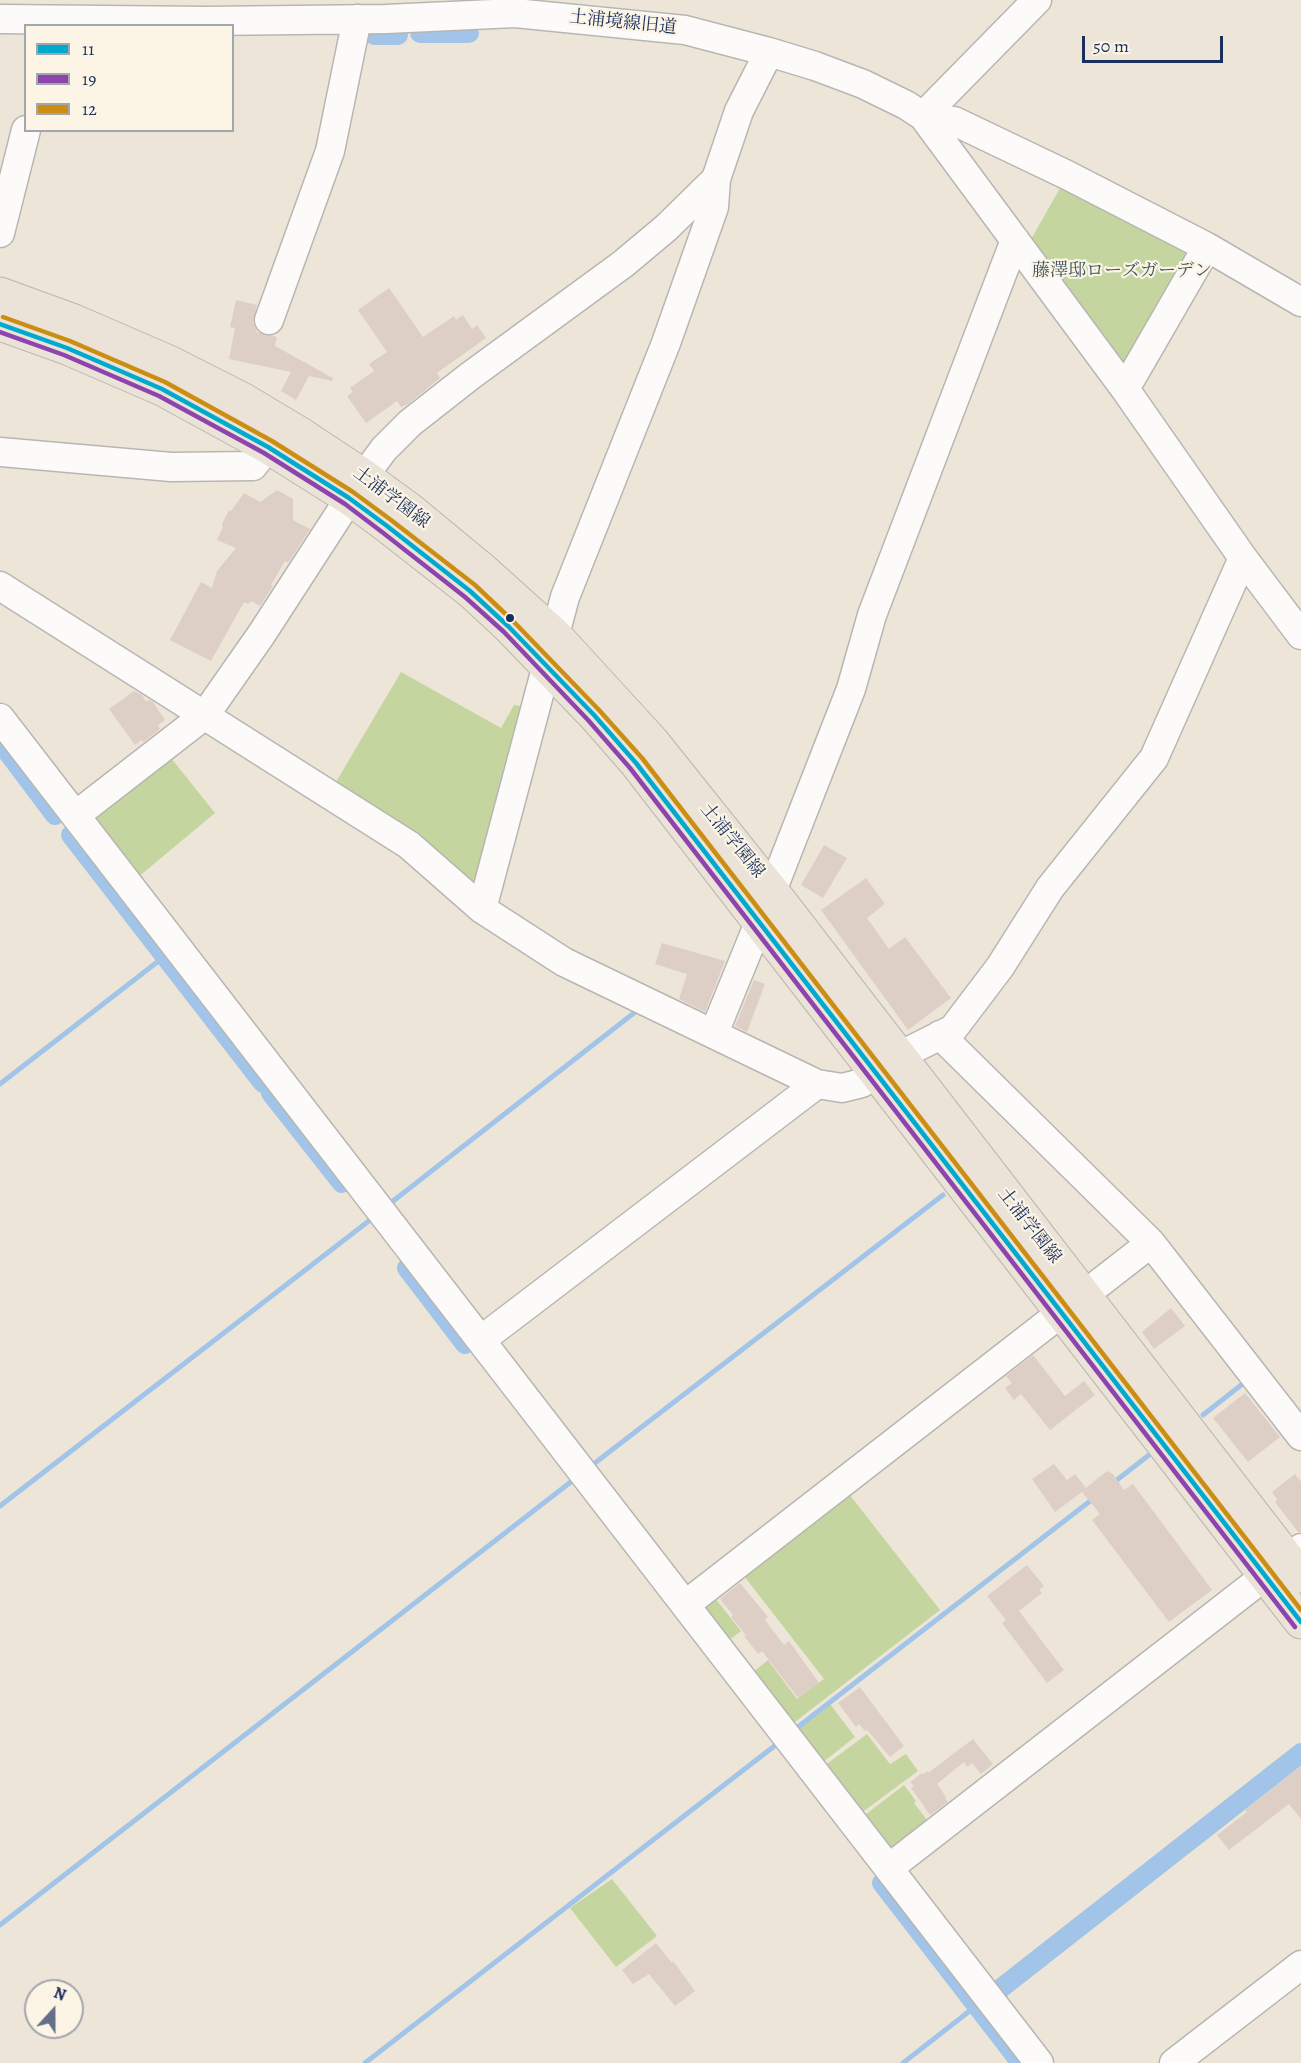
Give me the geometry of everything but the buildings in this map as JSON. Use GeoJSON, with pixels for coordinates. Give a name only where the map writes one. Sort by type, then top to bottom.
{"type":"FeatureCollection","features":[{"type":"Feature","properties":{"kind":"main road","name":"土浦学園線"},"geometry":{"type":"LineString","coordinates":[[0,294],[123,341],[207,380],[292,429],[470,591],[550,650],[652,741],[772,891],[888,1064],[1073,1305],[1289,1564],[1301,1622]]}},
{"type":"Feature","properties":{"kind":"main road","name":"土浦学園線"},"geometry":{"type":"LineString","coordinates":[[0,324],[68,348],[162,389],[268,447],[356,487]]}},
{"type":"Feature","properties":{"kind":"main road","name":"土浦学園線"},"geometry":{"type":"LineString","coordinates":[[550,650],[759,921],[888,1064]]}},
{"type":"Feature","properties":{"kind":"street"},"geometry":{"type":"LineString","coordinates":[[923,116],[1037,0]]}},
{"type":"Feature","properties":{"kind":"street","name":"土浦境線旧道"},"geometry":{"type":"LineString","coordinates":[[0,19],[54,23],[357,19],[390,9],[516,13],[614,11],[815,66],[863,84],[923,116]]}},
{"type":"Feature","properties":{"kind":"street"},"geometry":{"type":"LineString","coordinates":[[269,320],[330,151],[357,19]]}},
{"type":"Feature","properties":{"kind":"street"},"geometry":{"type":"LineString","coordinates":[[482,909],[565,597],[666,343],[714,207],[716,179],[739,111],[769,52]]}},
{"type":"Feature","properties":{"kind":"street"},"geometry":{"type":"LineString","coordinates":[[923,116],[1125,389],[1243,558],[1296,618]]}},
{"type":"Feature","properties":{"kind":"street"},"geometry":{"type":"LineString","coordinates":[[923,116],[954,121],[1067,175],[1207,247],[1301,302]]}},
{"type":"Feature","properties":{"kind":"street"},"geometry":{"type":"LineString","coordinates":[[0,233],[25,132]]}},
{"type":"Feature","properties":{"kind":"street"},"geometry":{"type":"LineString","coordinates":[[76,815],[205,715],[261,635],[356,487],[384,449],[410,423],[623,264],[666,228],[716,179]]}},
{"type":"Feature","properties":{"kind":"street"},"geometry":{"type":"LineString","coordinates":[[714,1034],[851,689],[872,615],[1016,240]]}},
{"type":"Feature","properties":{"kind":"street"},"geometry":{"type":"LineString","coordinates":[[1125,389],[1207,247]]}},
{"type":"Feature","properties":{"kind":"street"},"geometry":{"type":"LineString","coordinates":[[0,452],[171,467],[253,466],[268,447]]}},
{"type":"Feature","properties":{"kind":"street"},"geometry":{"type":"LineString","coordinates":[[0,586],[409,845],[482,909],[564,962],[817,1084],[842,1088],[862,1083],[888,1064],[953,1029],[1000,967],[1050,888],[1154,758],[1243,558]]}},
{"type":"Feature","properties":{"kind":"street"},"geometry":{"type":"LineString","coordinates":[[0,718],[1039,2063]]}},
{"type":"Feature","properties":{"kind":"street"},"geometry":{"type":"LineString","coordinates":[[940,1035],[1151,1243],[1301,1436]]}},
{"type":"Feature","properties":{"kind":"street"},"geometry":{"type":"LineString","coordinates":[[481,1340],[817,1084]]}},
{"type":"Feature","properties":{"kind":"street"},"geometry":{"type":"LineString","coordinates":[[685,1605],[1151,1243]]}},
{"type":"Feature","properties":{"kind":"street"},"geometry":{"type":"LineString","coordinates":[[889,1868],[1289,1564]]}},
{"type":"Feature","properties":{"kind":"street"},"geometry":{"type":"LineString","coordinates":[[1174,2063],[1301,1965]]}},
{"type":"Feature","properties":{"kind":"green space","name":"藤澤邸ローズガーデン"},"geometry":{"type":"Polygon","coordinates":[[[1064,181],[1197,249],[1126,369],[1029,243],[1064,181]]]}},
{"type":"Feature","properties":{"kind":"green space"},"geometry":{"type":"Polygon","coordinates":[[[401,672],[501,728],[514,705],[525,707],[476,888],[333,787],[401,672]]]}},
{"type":"Feature","properties":{"kind":"green space"},"geometry":{"type":"Polygon","coordinates":[[[167,753],[215,813],[137,878],[89,818],[167,753]]]}},
{"type":"Feature","properties":{"kind":"green space"},"geometry":{"type":"Polygon","coordinates":[[[845,1489],[940,1610],[791,1725],[752,1673],[768,1660],[797,1699],[824,1679],[744,1576],[715,1598],[741,1631],[728,1641],[698,1602],[845,1489]]]}},
{"type":"Feature","properties":{"kind":"green space"},"geometry":{"type":"Polygon","coordinates":[[[830,1704],[855,1737],[822,1763],[796,1729],[830,1704]]]}},
{"type":"Feature","properties":{"kind":"green space"},"geometry":{"type":"Polygon","coordinates":[[[867,1734],[890,1764],[906,1754],[918,1771],[860,1814],[824,1766],[867,1734]]]}},
{"type":"Feature","properties":{"kind":"green space"},"geometry":{"type":"Polygon","coordinates":[[[904,1785],[931,1825],[890,1856],[861,1818],[904,1785]]]}},
{"type":"Feature","properties":{"kind":"green space"},"geometry":{"type":"Polygon","coordinates":[[[612,1879],[657,1936],[616,1967],[570,1908],[612,1879]]]}},
{"type":"Feature","properties":{"kind":"waterway"},"geometry":{"type":"LineString","coordinates":[[420,33],[469,33]]}},
{"type":"Feature","properties":{"kind":"waterway"},"geometry":{"type":"LineString","coordinates":[[374,35],[398,35]]}},
{"type":"Feature","properties":{"kind":"waterway"},"geometry":{"type":"LineString","coordinates":[[0,742],[55,815]]}},
{"type":"Feature","properties":{"kind":"waterway"},"geometry":{"type":"LineString","coordinates":[[71,835],[263,1083]]}},
{"type":"Feature","properties":{"kind":"waterway"},"geometry":{"type":"LineString","coordinates":[[0,1084],[165,956]]}},
{"type":"Feature","properties":{"kind":"waterway"},"geometry":{"type":"LineString","coordinates":[[388,1205],[639,1009]]}},
{"type":"Feature","properties":{"kind":"waterway"},"geometry":{"type":"LineString","coordinates":[[271,1093],[342,1183]]}},
{"type":"Feature","properties":{"kind":"waterway"},"geometry":{"type":"LineString","coordinates":[[591,1466],[943,1195]]}},
{"type":"Feature","properties":{"kind":"waterway"},"geometry":{"type":"LineString","coordinates":[[0,1506],[370,1220]]}},
{"type":"Feature","properties":{"kind":"waterway"},"geometry":{"type":"LineString","coordinates":[[407,1268],[465,1344]]}},
{"type":"Feature","properties":{"kind":"waterway"},"geometry":{"type":"LineString","coordinates":[[1203,1415],[1245,1382]]}},
{"type":"Feature","properties":{"kind":"waterway"},"geometry":{"type":"LineString","coordinates":[[1113,1483],[1149,1455]]}},
{"type":"Feature","properties":{"kind":"waterway"},"geometry":{"type":"LineString","coordinates":[[0,1925],[572,1481]]}},
{"type":"Feature","properties":{"kind":"waterway"},"geometry":{"type":"LineString","coordinates":[[794,1730],[1094,1498]]}},
{"type":"Feature","properties":{"kind":"waterway"},"geometry":{"type":"LineString","coordinates":[[365,2063],[777,1744]]}},
{"type":"Feature","properties":{"kind":"waterway"},"geometry":{"type":"LineString","coordinates":[[1000,1989],[1301,1753]]}},
{"type":"Feature","properties":{"kind":"waterway"},"geometry":{"type":"LineString","coordinates":[[882,1883],[1021,2063]]}},
{"type":"Feature","properties":{"kind":"waterway"},"geometry":{"type":"LineString","coordinates":[[903,2063],[976,2006]]}},
{"type":"Feature","properties":{"kind":"transit line","name":"12"},"geometry":{"type":"LineString","coordinates":[[3,317],[70,341],[165,382],[272,441],[353,492],[391,520],[475,585],[514,622],[642,758],[1301,1610]]}},
{"type":"Feature","properties":{"kind":"transit line","name":"11"},"geometry":{"type":"LineString","coordinates":[[0,324],[67,348],[162,389],[268,447],[349,498],[387,526],[470,591],[509,627],[594,715],[636,763],[1301,1622]]}},
{"type":"Feature","properties":{"kind":"transit line","name":"19"},"geometry":{"type":"LineString","coordinates":[[0,332],[64,355],[159,396],[264,453],[345,504],[465,597],[504,632],[588,720],[630,768],[1295,1627]]}}]}
